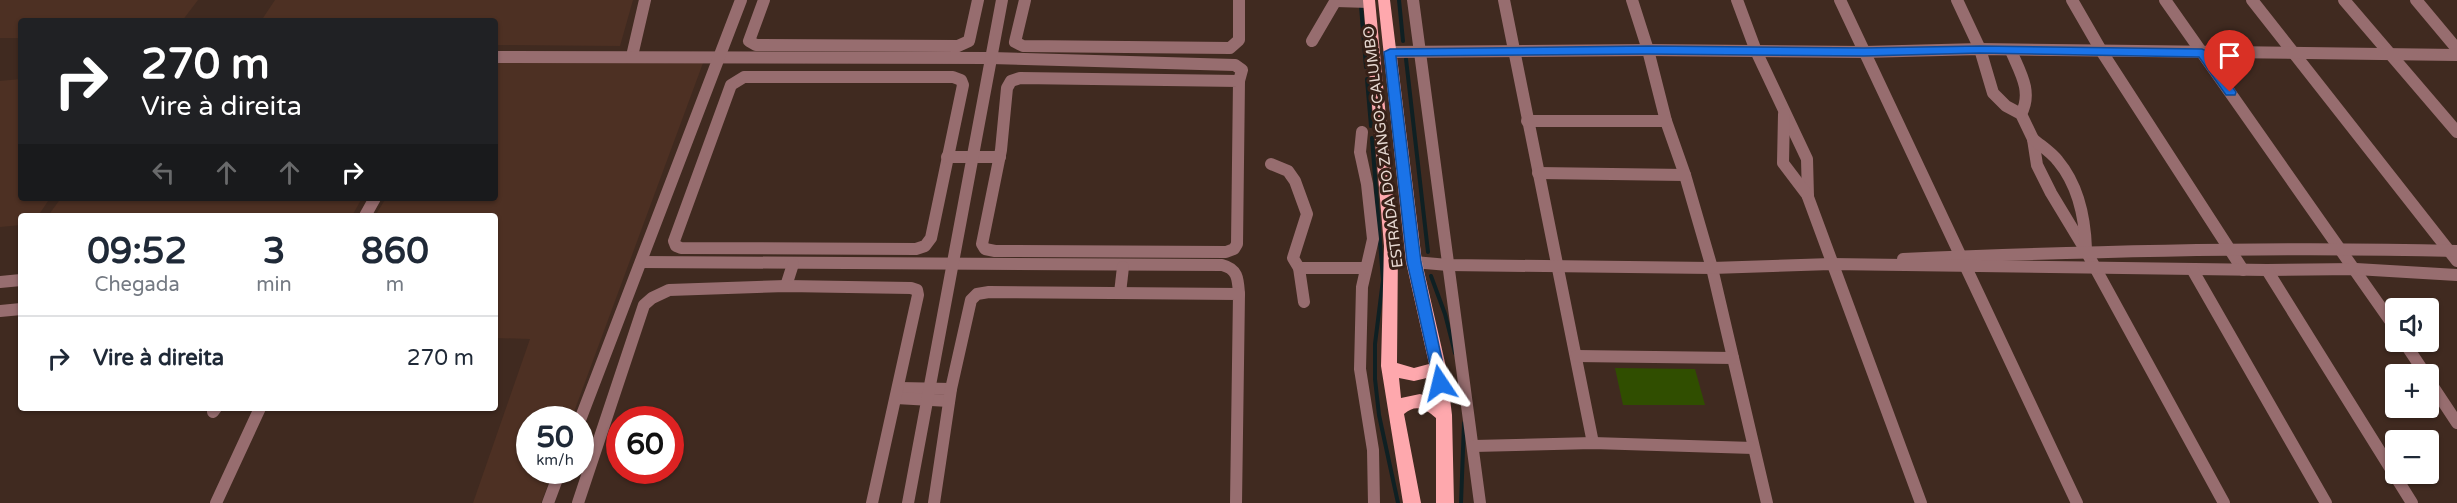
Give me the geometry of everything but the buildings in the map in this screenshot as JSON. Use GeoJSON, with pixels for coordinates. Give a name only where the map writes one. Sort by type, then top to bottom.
{"type":"FeatureCollection","features":[{"type":"Feature","properties":{"kind":"main road","name":"ESTRADA DO ZANGO-CALUMBO"},"geometry":{"type":"LineString","coordinates":[[1369,1],[1390,52],[1414,262],[1438,367],[1444,415],[1445,503]]}},
{"type":"Feature","properties":{"kind":"main road","name":"ESTRADA DO ZANGO-CALUMBO"},"geometry":{"type":"LineString","coordinates":[[1369,1],[1392,262],[1389,366],[1395,412],[1413,503]]}},
{"type":"Feature","properties":{"kind":"main road"},"geometry":{"type":"LineString","coordinates":[[1389,366],[1400,373],[1413,375],[1425,374],[1438,367]]}},
{"type":"Feature","properties":{"kind":"main road"},"geometry":{"type":"LineString","coordinates":[[1395,412],[1400,406],[1417,400],[1436,406],[1444,415]]}},
{"type":"Feature","properties":{"kind":"street"},"geometry":{"type":"LineString","coordinates":[[632,56],[645,0]]}},
{"type":"Feature","properties":{"kind":"street"},"geometry":{"type":"LineString","coordinates":[[585,406],[741,0]]}},
{"type":"Feature","properties":{"kind":"street"},"geometry":{"type":"LineString","coordinates":[[764,0],[749,41],[756,45],[958,46],[969,41],[978,0]]}},
{"type":"Feature","properties":{"kind":"street"},"geometry":{"type":"LineString","coordinates":[[908,503],[1002,0]]}},
{"type":"Feature","properties":{"kind":"street"},"geometry":{"type":"LineString","coordinates":[[1025,0],[1015,42],[1023,46],[1230,48],[1239,40],[1239,0]]}},
{"type":"Feature","properties":{"kind":"street"},"geometry":{"type":"LineString","coordinates":[[1413,0],[1480,503]]}},
{"type":"Feature","properties":{"kind":"street"},"geometry":{"type":"LineString","coordinates":[[1504,0],[1593,443]]}},
{"type":"Feature","properties":{"kind":"street"},"geometry":{"type":"LineString","coordinates":[[1632,0],[1648,50],[1666,121],[1685,175],[1712,268],[1767,503]]}},
{"type":"Feature","properties":{"kind":"street"},"geometry":{"type":"LineString","coordinates":[[1737,0],[1756,51],[1807,159],[1809,197],[1831,264],[1922,503]]}},
{"type":"Feature","properties":{"kind":"street"},"geometry":{"type":"LineString","coordinates":[[1840,0],[2077,503]]}},
{"type":"Feature","properties":{"kind":"street"},"geometry":{"type":"LineString","coordinates":[[1957,0],[1980,50],[1993,93],[2006,106],[2021,114],[2032,139],[2037,165],[2224,503]]}},
{"type":"Feature","properties":{"kind":"street"},"geometry":{"type":"LineString","coordinates":[[2072,0],[2102,52],[2243,270]]}},
{"type":"Feature","properties":{"kind":"street"},"geometry":{"type":"LineString","coordinates":[[2165,0],[2385,312]]}},
{"type":"Feature","properties":{"kind":"street"},"geometry":{"type":"LineString","coordinates":[[2252,0],[2453,251],[2457,261]]}},
{"type":"Feature","properties":{"kind":"street"},"geometry":{"type":"LineString","coordinates":[[2344,0],[2457,132]]}},
{"type":"Feature","properties":{"kind":"street"},"geometry":{"type":"LineString","coordinates":[[2416,0],[2457,49]]}},
{"type":"Feature","properties":{"kind":"street"},"geometry":{"type":"LineString","coordinates":[[1312,41],[1336,1],[1369,1]]}},
{"type":"Feature","properties":{"kind":"street"},"geometry":{"type":"LineString","coordinates":[[1390,52],[1980,50],[2457,55]]}},
{"type":"Feature","properties":{"kind":"street"},"geometry":{"type":"LineString","coordinates":[[2011,51],[2028,96],[2027,106],[2021,114]]}},
{"type":"Feature","properties":{"kind":"street"},"geometry":{"type":"LineString","coordinates":[[498,57],[991,58],[1235,65],[1242,70],[1239,81],[1237,244],[1234,249],[1226,252],[985,249],[982,244],[1000,153],[1007,88],[1011,81],[1020,78],[1239,81]]}},
{"type":"Feature","properties":{"kind":"street"},"geometry":{"type":"LineString","coordinates":[[847,76],[853,57]]}},
{"type":"Feature","properties":{"kind":"street"},"geometry":{"type":"LineString","coordinates":[[1124,80],[1126,62]]}},
{"type":"Feature","properties":{"kind":"street"},"geometry":{"type":"LineString","coordinates":[[847,76],[961,80],[963,85],[948,153],[931,237],[925,246],[916,249],[681,248],[676,246],[674,241],[731,85],[744,77],[847,76]]}},
{"type":"Feature","properties":{"kind":"street"},"geometry":{"type":"LineString","coordinates":[[1784,113],[1782,157],[1809,197]]}},
{"type":"Feature","properties":{"kind":"street"},"geometry":{"type":"LineString","coordinates":[[1527,121],[1666,121]]}},
{"type":"Feature","properties":{"kind":"street"},"geometry":{"type":"LineString","coordinates":[[1362,132],[1359,138],[1360,152],[1367,184],[1373,238],[1362,287],[1360,369],[1373,450],[1374,503]]}},
{"type":"Feature","properties":{"kind":"street"},"geometry":{"type":"LineString","coordinates":[[2032,139],[2059,163],[2076,193],[2086,222],[2086,251]]}},
{"type":"Feature","properties":{"kind":"street"},"geometry":{"type":"LineString","coordinates":[[948,153],[1000,153]]}},
{"type":"Feature","properties":{"kind":"street"},"geometry":{"type":"LineString","coordinates":[[1271,164],[1288,171],[1295,181],[1307,214],[1293,258],[1299,268],[1304,303]]}},
{"type":"Feature","properties":{"kind":"street"},"geometry":{"type":"LineString","coordinates":[[1538,173],[1685,175]]}},
{"type":"Feature","properties":{"kind":"street"},"geometry":{"type":"LineString","coordinates":[[1414,262],[1448,265],[1712,268],[2086,251],[2341,248],[2453,251]]}},
{"type":"Feature","properties":{"kind":"street"},"geometry":{"type":"LineString","coordinates":[[641,262],[1231,267],[1238,274],[1239,294],[1236,503]]}},
{"type":"Feature","properties":{"kind":"street"},"geometry":{"type":"LineString","coordinates":[[786,286],[793,264]]}},
{"type":"Feature","properties":{"kind":"street"},"geometry":{"type":"LineString","coordinates":[[1831,264],[1968,268],[2356,269],[2457,275]]}},
{"type":"Feature","properties":{"kind":"street"},"geometry":{"type":"LineString","coordinates":[[1120,293],[1123,267]]}},
{"type":"Feature","properties":{"kind":"street"},"geometry":{"type":"LineString","coordinates":[[1299,268],[1365,268]]}},
{"type":"Feature","properties":{"kind":"street"},"geometry":{"type":"LineString","coordinates":[[2192,268],[2326,503]]}},
{"type":"Feature","properties":{"kind":"street"},"geometry":{"type":"LineString","coordinates":[[2267,270],[2412,503]]}},
{"type":"Feature","properties":{"kind":"street"},"geometry":{"type":"LineString","coordinates":[[0,282],[18,280]]}},
{"type":"Feature","properties":{"kind":"street"},"geometry":{"type":"LineString","coordinates":[[578,503],[644,305],[652,298],[669,290],[786,286],[911,288],[917,290],[898,393],[872,503]]}},
{"type":"Feature","properties":{"kind":"street"},"geometry":{"type":"LineString","coordinates":[[934,503],[950,395],[971,300],[977,294],[989,292],[1239,294]]}},
{"type":"Feature","properties":{"kind":"street"},"geometry":{"type":"LineString","coordinates":[[0,312],[18,309]]}},
{"type":"Feature","properties":{"kind":"street"},"geometry":{"type":"LineString","coordinates":[[1576,356],[1733,358]]}},
{"type":"Feature","properties":{"kind":"street"},"geometry":{"type":"LineString","coordinates":[[898,393],[950,395]]}},
{"type":"Feature","properties":{"kind":"street"},"geometry":{"type":"LineString","coordinates":[[2439,396],[2457,423]]}},
{"type":"Feature","properties":{"kind":"street"},"geometry":{"type":"LineString","coordinates":[[216,503],[259,411]]}},
{"type":"Feature","properties":{"kind":"street"},"geometry":{"type":"LineString","coordinates":[[1474,446],[1593,443],[1754,448]]}},
{"type":"Feature","properties":{"kind":"street"},"geometry":{"type":"LineString","coordinates":[[548,503],[555,484]]}},
{"type":"Feature","properties":{"kind":"shaded area"},"geometry":{"type":"Polygon","coordinates":[[[0,0],[198,0],[184,18],[18,18],[18,38],[0,38],[0,0]]]}},
{"type":"Feature","properties":{"kind":"shaded area"},"geometry":{"type":"Polygon","coordinates":[[[275,0],[633,0],[620,46],[498,45],[498,18],[263,18],[275,0]]]}},
{"type":"Feature","properties":{"kind":"shaded area"},"geometry":{"type":"Polygon","coordinates":[[[498,62],[703,63],[576,406],[516,406],[516,484],[548,484],[541,503],[473,503],[530,339],[498,338],[498,213],[377,213],[384,201],[498,201],[498,62]]]}},
{"type":"Feature","properties":{"kind":"shaded area"},"geometry":{"type":"Polygon","coordinates":[[[18,79],[18,201],[48,201],[40,213],[18,213],[18,225],[0,227],[0,81],[18,79]]]}},
{"type":"Feature","properties":{"kind":"shaded area"},"geometry":{"type":"Polygon","coordinates":[[[59,201],[360,201],[354,213],[50,213],[59,201]]]}},
{"type":"Feature","properties":{"kind":"green space"},"geometry":{"type":"Polygon","coordinates":[[[1615,368],[1695,369],[1705,405],[1623,405],[1615,368]]]}},
{"type":"Feature","properties":{"kind":"waterway"},"geometry":{"type":"LineString","coordinates":[[1399,0],[1403,41]]}},
{"type":"Feature","properties":{"kind":"waterway"},"geometry":{"type":"LineString","coordinates":[[1361,6],[1366,67]]}},
{"type":"Feature","properties":{"kind":"waterway"},"geometry":{"type":"LineString","coordinates":[[1406,59],[1428,252]]}},
{"type":"Feature","properties":{"kind":"waterway"},"geometry":{"type":"LineString","coordinates":[[1367,79],[1371,126]]}},
{"type":"Feature","properties":{"kind":"waterway"},"geometry":{"type":"LineString","coordinates":[[1372,138],[1383,280],[1375,344],[1375,379],[1379,415],[1398,503]]}},
{"type":"Feature","properties":{"kind":"waterway"},"geometry":{"type":"LineString","coordinates":[[1431,276],[1445,314],[1455,353]]}},
{"type":"Feature","properties":{"kind":"waterway"},"geometry":{"type":"LineString","coordinates":[[1461,503],[1464,423]]}},
{"type":"Feature","properties":{"kind":"route"},"geometry":{"type":"LineString","coordinates":[[1440,383],[1414,262],[1390,52],[1980,50],[2202,53],[2230,92]]}}]}
